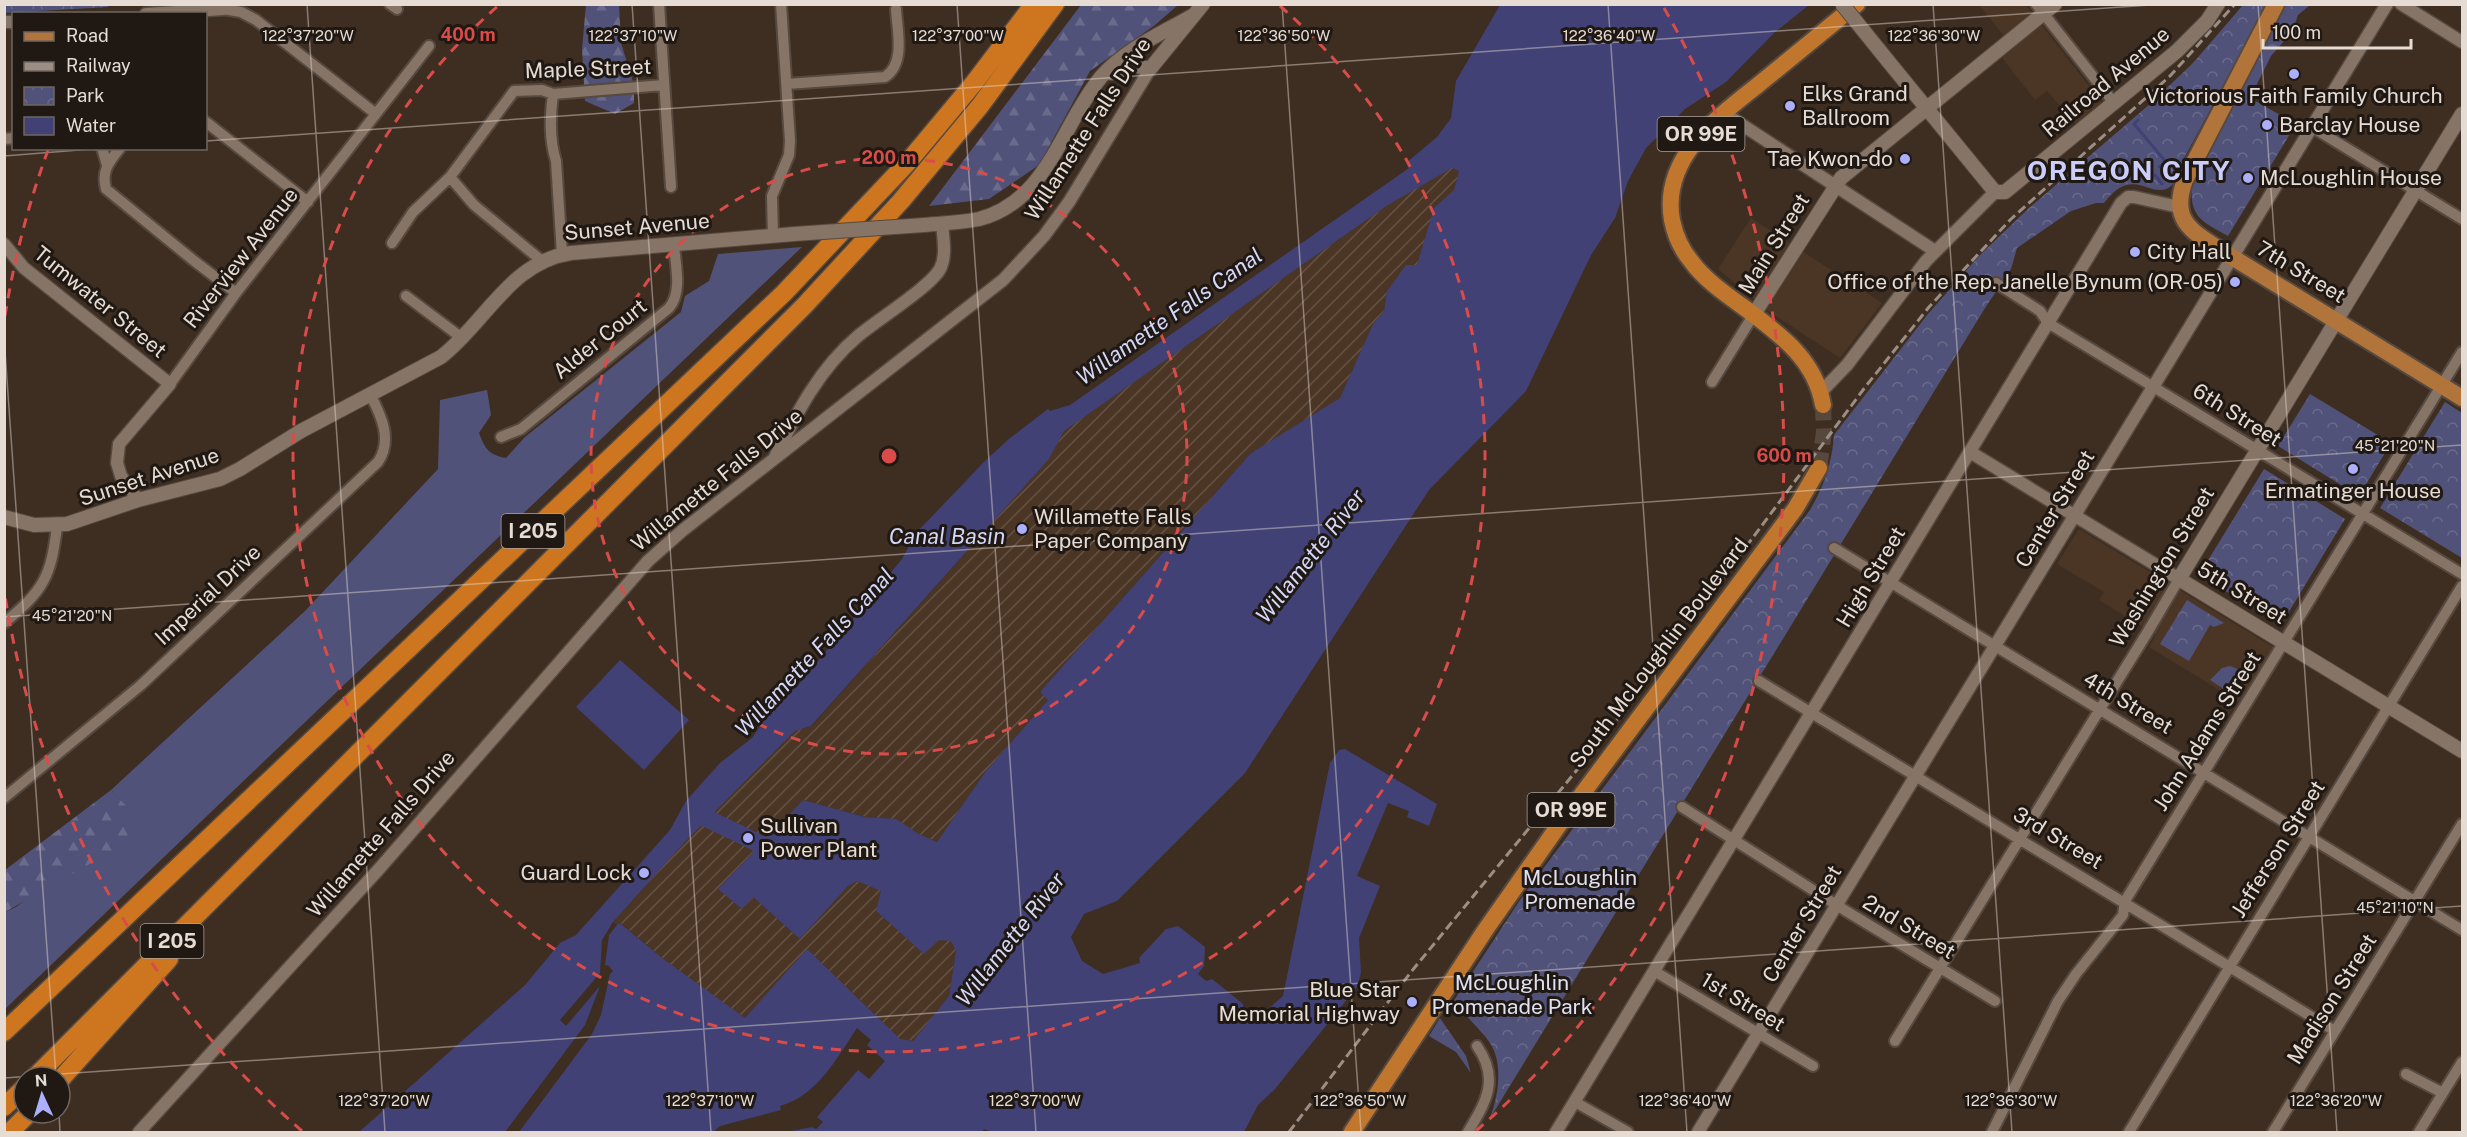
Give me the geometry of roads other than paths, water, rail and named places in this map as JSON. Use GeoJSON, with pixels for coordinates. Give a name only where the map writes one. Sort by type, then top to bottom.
{"type":"FeatureCollection","features":[{"type":"Feature","properties":{"kind":"highway","name":"I 205"},"geometry":{"type":"LineString","coordinates":[[4,1032],[784,293],[908,162],[974,83],[1034,4]]}},
{"type":"Feature","properties":{"kind":"highway","name":"I 205"},"geometry":{"type":"LineString","coordinates":[[47,1065],[804,306],[901,201],[973,115],[1055,4]]}},
{"type":"Feature","properties":{"kind":"highway","name":"OR 99E"},"geometry":{"type":"LineString","coordinates":[[1822,399],[1811,370],[1797,351],[1754,314],[1716,286],[1691,262],[1676,235],[1671,213],[1672,191],[1683,160],[1701,134],[1857,4]]}},
{"type":"Feature","properties":{"kind":"highway","name":"South McLoughlin Boulevard"},"geometry":{"type":"LineString","coordinates":[[1352,1132],[1531,865],[1795,509],[1819,468]]}},
{"type":"Feature","properties":{"kind":"highway"},"geometry":{"type":"LineString","coordinates":[[72,1067],[308,804]]}},
{"type":"Feature","properties":{"kind":"main road","name":"Willamette Falls Drive"},"geometry":{"type":"LineString","coordinates":[[1150,69],[1203,4]]}},
{"type":"Feature","properties":{"kind":"main road"},"geometry":{"type":"LineString","coordinates":[[1842,4],[1995,192]]}},
{"type":"Feature","properties":{"kind":"main road","name":"Main Street"},"geometry":{"type":"LineString","coordinates":[[1754,314],[1835,187],[1848,172],[1926,109],[2040,9],[2055,4]]}},
{"type":"Feature","properties":{"kind":"main road","name":"Railroad Avenue"},"geometry":{"type":"LineString","coordinates":[[1995,192],[2005,192],[2012,187],[2187,42],[2207,21],[2218,4]]}},
{"type":"Feature","properties":{"kind":"main road"},"geometry":{"type":"LineString","coordinates":[[2179,207],[2185,180],[2276,4]]}},
{"type":"Feature","properties":{"kind":"main road","name":"Sunset Avenue"},"geometry":{"type":"LineString","coordinates":[[4,517],[29,524],[57,526],[85,520],[138,500],[220,478],[240,469],[300,430],[441,357],[462,338],[504,289],[542,261],[562,254],[924,225],[978,219],[998,212],[1028,192],[1101,77],[1125,57],[1192,16]]}},
{"type":"Feature","properties":{"kind":"main road"},"geometry":{"type":"LineString","coordinates":[[1101,77],[1132,65],[1150,69]]}},
{"type":"Feature","properties":{"kind":"main road","name":"Washington Street"},"geometry":{"type":"LineString","coordinates":[[2179,579],[2463,114]]}},
{"type":"Feature","properties":{"kind":"main road","name":"7th Street"},"geometry":{"type":"LineString","coordinates":[[2179,207],[2191,230],[2463,398]]}},
{"type":"Feature","properties":{"kind":"main road","name":"5th Street"},"geometry":{"type":"LineString","coordinates":[[2179,579],[2463,751]]}},
{"type":"Feature","properties":{"kind":"street"},"geometry":{"type":"LineString","coordinates":[[659,4],[671,187]]}},
{"type":"Feature","properties":{"kind":"street"},"geometry":{"type":"LineString","coordinates":[[773,236],[772,196],[789,154],[781,4]]}},
{"type":"Feature","properties":{"kind":"street","name":"Center Street"},"geometry":{"type":"LineString","coordinates":[[1698,1132],[2387,4]]}},
{"type":"Feature","properties":{"kind":"street"},"geometry":{"type":"LineString","coordinates":[[2401,4],[2463,42]]}},
{"type":"Feature","properties":{"kind":"street"},"geometry":{"type":"LineString","coordinates":[[166,12],[226,6],[241,12],[256,20],[376,114]]}},
{"type":"Feature","properties":{"kind":"street"},"geometry":{"type":"LineString","coordinates":[[787,84],[885,77],[895,67],[898,60],[896,9]]}},
{"type":"Feature","properties":{"kind":"street"},"geometry":{"type":"LineString","coordinates":[[2040,9],[2114,103]]}},
{"type":"Feature","properties":{"kind":"street","name":"Riverview Avenue"},"geometry":{"type":"LineString","coordinates":[[138,500],[121,476],[117,463],[119,444],[170,384],[236,293],[429,46]]}},
{"type":"Feature","properties":{"kind":"street","name":"Willamette Falls Drive"},"geometry":{"type":"LineString","coordinates":[[139,1132],[379,869],[633,576],[667,544],[967,310],[1014,268],[1044,236],[1069,202],[1150,69]]}},
{"type":"Feature","properties":{"kind":"street","name":"Maple Street"},"geometry":{"type":"LineString","coordinates":[[450,177],[514,91],[542,90],[553,94],[664,85]]}},
{"type":"Feature","properties":{"kind":"street"},"geometry":{"type":"LineString","coordinates":[[553,94],[549,122],[552,149],[556,161],[562,254]]}},
{"type":"Feature","properties":{"kind":"street"},"geometry":{"type":"LineString","coordinates":[[1724,113],[1935,251]]}},
{"type":"Feature","properties":{"kind":"street"},"geometry":{"type":"LineString","coordinates":[[207,123],[308,202]]}},
{"type":"Feature","properties":{"kind":"street"},"geometry":{"type":"LineString","coordinates":[[2312,128],[2463,219]]}},
{"type":"Feature","properties":{"kind":"street"},"geometry":{"type":"LineString","coordinates":[[103,150],[107,165]]}},
{"type":"Feature","properties":{"kind":"street"},"geometry":{"type":"LineString","coordinates":[[118,150],[107,165],[103,178],[106,189],[236,293]]}},
{"type":"Feature","properties":{"kind":"street"},"geometry":{"type":"LineString","coordinates":[[392,243],[413,212],[450,177],[474,205],[542,261]]}},
{"type":"Feature","properties":{"kind":"street","name":"Railroad Avenue"},"geometry":{"type":"LineString","coordinates":[[1822,399],[1913,277],[1935,251],[1995,192]]}},
{"type":"Feature","properties":{"kind":"street","name":"High Street"},"geometry":{"type":"LineString","coordinates":[[1556,1132],[2121,203],[2128,197],[2134,197],[2179,207]]}},
{"type":"Feature","properties":{"kind":"street"},"geometry":{"type":"LineString","coordinates":[[773,461],[806,399],[829,364],[858,337],[936,275],[943,257],[942,223]]}},
{"type":"Feature","properties":{"kind":"street","name":"Alder Court"},"geometry":{"type":"LineString","coordinates":[[501,437],[521,429],[669,308],[675,301],[677,293],[674,244]]}},
{"type":"Feature","properties":{"kind":"street","name":"Tumwater Street"},"geometry":{"type":"LineString","coordinates":[[5,248],[24,268],[170,384]]}},
{"type":"Feature","properties":{"kind":"street","name":"6th Street"},"geometry":{"type":"LineString","coordinates":[[1996,283],[2040,311],[2048,323],[2463,574]]}},
{"type":"Feature","properties":{"kind":"street"},"geometry":{"type":"LineString","coordinates":[[406,296],[462,338]]}},
{"type":"Feature","properties":{"kind":"street","name":"Main Street"},"geometry":{"type":"LineString","coordinates":[[1712,382],[1754,314]]}},
{"type":"Feature","properties":{"kind":"street","name":"John Adams Street"},"geometry":{"type":"LineString","coordinates":[[1992,1132],[2058,1001],[2076,974],[2123,915],[2125,901],[2463,352]]}},
{"type":"Feature","properties":{"kind":"street","name":"Imperial Drive"},"geometry":{"type":"LineString","coordinates":[[4,798],[141,685],[378,462],[384,448],[385,435],[381,418],[370,394]]}},
{"type":"Feature","properties":{"kind":"street","name":"5th Street"},"geometry":{"type":"LineString","coordinates":[[1970,452],[2179,579]]}},
{"type":"Feature","properties":{"kind":"street"},"geometry":{"type":"LineString","coordinates":[[4,622],[29,602],[43,585],[49,570],[57,526]]}},
{"type":"Feature","properties":{"kind":"street","name":"4th Street"},"geometry":{"type":"LineString","coordinates":[[1834,548],[2101,708],[2463,930]]}},
{"type":"Feature","properties":{"kind":"street","name":"Washington Street"},"geometry":{"type":"LineString","coordinates":[[1895,1041],[2179,579]]}},
{"type":"Feature","properties":{"kind":"street","name":"Jefferson Street"},"geometry":{"type":"LineString","coordinates":[[2128,1132],[2463,586]]}},
{"type":"Feature","properties":{"kind":"street","name":"3rd Street"},"geometry":{"type":"LineString","coordinates":[[1759,681],[2125,901],[2335,1031]]}},
{"type":"Feature","properties":{"kind":"street","name":"2nd Street"},"geometry":{"type":"LineString","coordinates":[[1682,807],[1995,1001]]}},
{"type":"Feature","properties":{"kind":"street","name":"Madison Street"},"geometry":{"type":"LineString","coordinates":[[2273,1132],[2463,824]]}},
{"type":"Feature","properties":{"kind":"street","name":"1st Street"},"geometry":{"type":"LineString","coordinates":[[1654,971],[1813,1066]]}},
{"type":"Feature","properties":{"kind":"street"},"geometry":{"type":"LineString","coordinates":[[1467,1132],[1484,1103],[1489,1088],[1487,1063],[1477,1046]]}},
{"type":"Feature","properties":{"kind":"street"},"geometry":{"type":"LineString","coordinates":[[2419,1132],[2463,1062]]}},
{"type":"Feature","properties":{"kind":"street"},"geometry":{"type":"LineString","coordinates":[[2406,1074],[2443,1093]]}},
{"type":"Feature","properties":{"kind":"street"},"geometry":{"type":"LineString","coordinates":[[1575,1102],[1628,1132]]}},
{"type":"Feature","properties":{"kind":"water"},"geometry":{"type":"Polygon","coordinates":[[[1500,5],[1809,5],[1774,33],[1726,82],[1685,109],[1646,148],[1628,181],[1615,218],[1591,255],[1526,391],[1429,490],[1245,773],[1117,901],[1084,914],[1071,937],[1082,961],[1103,974],[1140,963],[1139,958],[1166,929],[1178,926],[1205,947],[1204,966],[1198,974],[1206,981],[1212,979],[1243,1004],[1244,1017],[1261,1015],[1283,996],[1330,763],[1339,750],[1345,749],[1437,804],[1429,826],[1407,817],[1409,811],[1388,803],[1357,876],[1380,886],[1359,938],[1361,973],[1357,987],[1275,1089],[1258,1105],[1244,1132],[993,1132],[984,1129],[982,1132],[787,1132],[812,1127],[816,1129],[823,1122],[817,1117],[858,1070],[869,1079],[885,1061],[867,1045],[871,1040],[857,1028],[834,1063],[805,1094],[780,1106],[781,1110],[720,1126],[713,1132],[359,1132],[525,985],[560,943],[576,935],[670,830],[686,801],[720,763],[752,738],[775,704],[799,684],[902,559],[916,533],[986,460],[1048,409],[1050,411],[1070,405],[1409,168],[1406,163],[1437,137],[1451,118],[1456,81],[1500,5]],[[1452,168],[1388,205],[1064,431],[1049,459],[811,726],[795,731],[683,844],[613,922],[617,925],[620,923],[662,958],[745,1018],[807,949],[900,1039],[913,1041],[949,996],[956,951],[951,941],[939,940],[924,954],[876,911],[881,891],[857,881],[848,886],[800,939],[753,897],[742,909],[718,889],[803,800],[865,817],[896,819],[919,834],[937,842],[986,771],[1048,700],[1040,692],[1251,453],[1340,398],[1373,324],[1384,311],[1387,291],[1406,265],[1417,265],[1434,208],[1454,190],[1459,171],[1452,168]]]}},
{"type":"Feature","properties":{"kind":"water"},"geometry":{"type":"Polygon","coordinates":[[[620,660],[689,720],[644,770],[576,707],[620,660]]]}},
{"type":"Feature","properties":{"kind":"waterway"},"geometry":{"type":"LineString","coordinates":[[2138,120],[2134,124],[2166,162],[2159,167]]}},
{"type":"Feature","properties":{"kind":"waterway"},"geometry":{"type":"LineString","coordinates":[[2155,175],[2162,184]]}},
{"type":"Feature","properties":{"kind":"waterway"},"geometry":{"type":"LineString","coordinates":[[698,814],[764,846],[785,848]]}},
{"type":"Feature","properties":{"kind":"tunnel"},"geometry":{"type":"LineString","coordinates":[[1819,468],[1824,432],[1823,405]]}},
{"type":"Feature","properties":{"kind":"railway"},"geometry":{"type":"LineString","coordinates":[[1289,1132],[1411,972],[1604,737],[1866,386],[1929,307],[2010,220],[2170,76],[2235,4]]}},
{"type":"Feature","properties":{"kind":"place","name":"Victorious Faith Family Church"},"geometry":{"type":"Point","coordinates":[2294,74]}},
{"type":"Feature","properties":{"kind":"place","name":"Elks Grand Ballroom"},"geometry":{"type":"Point","coordinates":[1790,106]}},
{"type":"Feature","properties":{"kind":"place","name":"Barclay House"},"geometry":{"type":"Point","coordinates":[2267,125]}},
{"type":"Feature","properties":{"kind":"place","name":"Tae Kwon-do"},"geometry":{"type":"Point","coordinates":[1905,159]}},
{"type":"Feature","properties":{"kind":"place","name":"McLoughlin House"},"geometry":{"type":"Point","coordinates":[2248,178]}},
{"type":"Feature","properties":{"kind":"place","name":"City Hall"},"geometry":{"type":"Point","coordinates":[2135,252]}},
{"type":"Feature","properties":{"kind":"place","name":"Office of the Rep. Janelle Bynum (OR-05)"},"geometry":{"type":"Point","coordinates":[2235,282]}},
{"type":"Feature","properties":{"kind":"place","name":"Ermatinger House"},"geometry":{"type":"Point","coordinates":[2353,469]}},
{"type":"Feature","properties":{"kind":"place","name":"Willamette Falls Paper Company"},"geometry":{"type":"Point","coordinates":[1022,529]}},
{"type":"Feature","properties":{"kind":"place","name":"Sullivan Power Plant"},"geometry":{"type":"Point","coordinates":[748,838]}},
{"type":"Feature","properties":{"kind":"place","name":"Guard Lock"},"geometry":{"type":"Point","coordinates":[644,873]}},
{"type":"Feature","properties":{"kind":"place","name":"Blue Star Memorial Highway"},"geometry":{"type":"Point","coordinates":[1412,1002]}},
{"type":"Feature","properties":{"kind":"district","name":"OREGON CITY"},"geometry":{"type":"Point","coordinates":[2129,171]}},
{"type":"Feature","properties":{"kind":"water label","name":"Willamette Falls Canal"},"geometry":{"type":"Point","coordinates":[1169,316]}},
{"type":"Feature","properties":{"kind":"water label","name":"Canal Basin"},"geometry":{"type":"Point","coordinates":[947,536]}},
{"type":"Feature","properties":{"kind":"water label","name":"Willamette River"},"geometry":{"type":"Point","coordinates":[1310,556]}},
{"type":"Feature","properties":{"kind":"water label","name":"Willamette Falls Canal"},"geometry":{"type":"Point","coordinates":[814,652]}},
{"type":"Feature","properties":{"kind":"water label","name":"Willamette River"},"geometry":{"type":"Point","coordinates":[1010,939]}},
{"type":"Feature","properties":{"kind":"park label","name":"McLoughlin Promenade"},"geometry":{"type":"Point","coordinates":[1580,890]}},
{"type":"Feature","properties":{"kind":"park label","name":"McLoughlin Promenade Park"},"geometry":{"type":"Point","coordinates":[1512,995]}}]}
